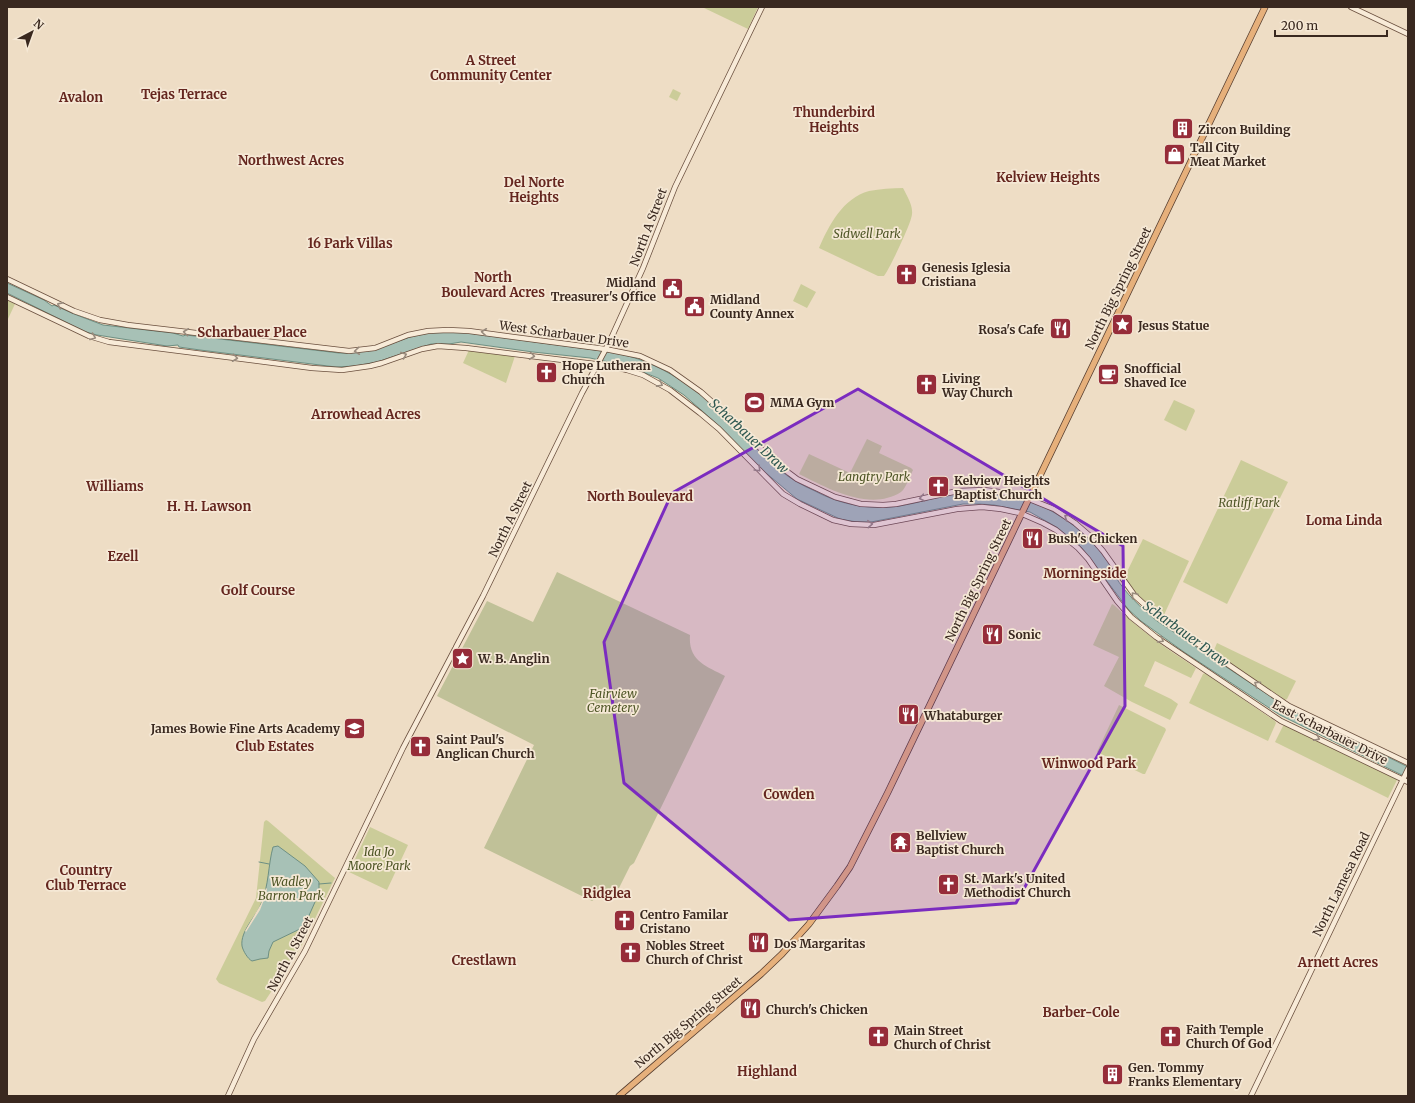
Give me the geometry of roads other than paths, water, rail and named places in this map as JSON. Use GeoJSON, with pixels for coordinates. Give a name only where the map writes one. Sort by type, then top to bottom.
{"type":"FeatureCollection","features":[{"type":"Feature","properties":{"kind":"highway","name":"North Big Spring Street"},"geometry":{"type":"LineString","coordinates":[[619,1096],[771,966],[809,924],[850,867],[888,792],[1265,7]]}},
{"type":"Feature","properties":{"kind":"main road","name":"North A Street"},"geometry":{"type":"LineString","coordinates":[[228,1096],[254,1039],[305,950],[403,748],[483,596],[597,364],[606,349],[643,268],[674,187],[762,7]]}},
{"type":"Feature","properties":{"kind":"main road"},"geometry":{"type":"LineString","coordinates":[[1351,7],[1408,34]]}},
{"type":"Feature","properties":{"kind":"main road","name":"West Scharbauer Drive"},"geometry":{"type":"LineString","coordinates":[[7,279],[74,311],[100,320],[128,325],[349,352],[369,350],[413,334],[428,331],[448,330],[481,332],[630,353],[670,370],[690,383],[718,407],[758,447],[789,473],[797,479],[838,498],[861,504],[888,504],[958,491],[979,490],[1004,492],[1029,499],[1054,509],[1080,527],[1099,545],[1121,577]]}},
{"type":"Feature","properties":{"kind":"main road","name":"West Scharbauer Drive"},"geometry":{"type":"LineString","coordinates":[[7,297],[89,336],[109,342],[312,368],[342,370],[370,366],[422,349],[438,346],[597,364],[627,370],[647,377],[664,386],[688,403],[719,429],[783,494],[800,504],[835,520],[857,525],[874,524],[971,507],[995,508],[1022,514],[1050,526],[1072,543],[1088,558],[1112,595]]}},
{"type":"Feature","properties":{"kind":"main road","name":"East Scharbauer Drive"},"geometry":{"type":"LineString","coordinates":[[1121,577],[1134,596],[1151,612],[1289,706],[1408,762]]}},
{"type":"Feature","properties":{"kind":"main road","name":"East Scharbauer Drive"},"geometry":{"type":"LineString","coordinates":[[1112,595],[1132,617],[1151,633],[1282,721],[1408,782]]}},
{"type":"Feature","properties":{"kind":"main road","name":"North Lamesa Road"},"geometry":{"type":"LineString","coordinates":[[1251,1096],[1408,769]]}},
{"type":"Feature","properties":{"kind":"waterway"},"geometry":{"type":"LineString","coordinates":[[259,862],[269,864]]}},
{"type":"Feature","properties":{"kind":"waterway"},"geometry":{"type":"LineString","coordinates":[[319,884],[331,883]]}},
{"type":"Feature","properties":{"kind":"place","name":"Zircon Building"},"geometry":{"type":"Point","coordinates":[1182,129]}},
{"type":"Feature","properties":{"kind":"place","name":"Tall City Meat Market"},"geometry":{"type":"Point","coordinates":[1175,154]}},
{"type":"Feature","properties":{"kind":"place","name":"Genesis Iglesia Cristiana"},"geometry":{"type":"Point","coordinates":[907,274]}},
{"type":"Feature","properties":{"kind":"place","name":"Midland Treasurer's Office"},"geometry":{"type":"Point","coordinates":[672,289]}},
{"type":"Feature","properties":{"kind":"place","name":"Midland County Annex"},"geometry":{"type":"Point","coordinates":[694,306]}},
{"type":"Feature","properties":{"kind":"place","name":"Jesus Statue"},"geometry":{"type":"Point","coordinates":[1123,325]}},
{"type":"Feature","properties":{"kind":"place","name":"Rosa's Cafe"},"geometry":{"type":"Point","coordinates":[1060,329]}},
{"type":"Feature","properties":{"kind":"place","name":"Hope Lutheran Church"},"geometry":{"type":"Point","coordinates":[546,372]}},
{"type":"Feature","properties":{"kind":"place","name":"Snofficial Shaved Ice"},"geometry":{"type":"Point","coordinates":[1108,375]}},
{"type":"Feature","properties":{"kind":"place","name":"Living Way Church"},"geometry":{"type":"Point","coordinates":[927,385]}},
{"type":"Feature","properties":{"kind":"place","name":"MMA Gym"},"geometry":{"type":"Point","coordinates":[755,402]}},
{"type":"Feature","properties":{"kind":"place","name":"Kelview Heights Baptist Church"},"geometry":{"type":"Point","coordinates":[939,487]}},
{"type":"Feature","properties":{"kind":"place","name":"Bush's Chicken"},"geometry":{"type":"Point","coordinates":[1032,538]}},
{"type":"Feature","properties":{"kind":"place","name":"Sonic"},"geometry":{"type":"Point","coordinates":[992,634]}},
{"type":"Feature","properties":{"kind":"place","name":"W. B. Anglin"},"geometry":{"type":"Point","coordinates":[462,658]}},
{"type":"Feature","properties":{"kind":"place","name":"Whataburger"},"geometry":{"type":"Point","coordinates":[908,715]}},
{"type":"Feature","properties":{"kind":"place","name":"James Bowie Fine Arts Academy"},"geometry":{"type":"Point","coordinates":[355,728]}},
{"type":"Feature","properties":{"kind":"place","name":"Saint Paul's Anglican Church"},"geometry":{"type":"Point","coordinates":[421,746]}},
{"type":"Feature","properties":{"kind":"place","name":"Bellview Baptist Church"},"geometry":{"type":"Point","coordinates":[901,842]}},
{"type":"Feature","properties":{"kind":"place","name":"St. Mark's United Methodist Church"},"geometry":{"type":"Point","coordinates":[948,885]}},
{"type":"Feature","properties":{"kind":"place","name":"Centro Familar Cristano"},"geometry":{"type":"Point","coordinates":[624,921]}},
{"type":"Feature","properties":{"kind":"place","name":"Dos Margaritas"},"geometry":{"type":"Point","coordinates":[758,943]}},
{"type":"Feature","properties":{"kind":"place","name":"Nobles Street Church of Christ"},"geometry":{"type":"Point","coordinates":[631,952]}},
{"type":"Feature","properties":{"kind":"place","name":"Church's Chicken"},"geometry":{"type":"Point","coordinates":[750,1009]}},
{"type":"Feature","properties":{"kind":"place","name":"Faith Temple Church Of God"},"geometry":{"type":"Point","coordinates":[1170,1036]}},
{"type":"Feature","properties":{"kind":"place","name":"Main Street Church of Christ"},"geometry":{"type":"Point","coordinates":[879,1037]}},
{"type":"Feature","properties":{"kind":"place","name":"Gen. Tommy Franks Elementary"},"geometry":{"type":"Point","coordinates":[1113,1074]}},
{"type":"Feature","properties":{"kind":"district","name":"A Street Community Center"},"geometry":{"type":"Point","coordinates":[491,68]}},
{"type":"Feature","properties":{"kind":"district","name":"Tejas Terrace"},"geometry":{"type":"Point","coordinates":[184,94]}},
{"type":"Feature","properties":{"kind":"district","name":"Avalon"},"geometry":{"type":"Point","coordinates":[81,97]}},
{"type":"Feature","properties":{"kind":"district","name":"Thunderbird Heights"},"geometry":{"type":"Point","coordinates":[834,120]}},
{"type":"Feature","properties":{"kind":"district","name":"Northwest Acres"},"geometry":{"type":"Point","coordinates":[291,160]}},
{"type":"Feature","properties":{"kind":"district","name":"Kelview Heights"},"geometry":{"type":"Point","coordinates":[1048,177]}},
{"type":"Feature","properties":{"kind":"district","name":"Del Norte Heights"},"geometry":{"type":"Point","coordinates":[534,190]}},
{"type":"Feature","properties":{"kind":"district","name":"16 Park Villas"},"geometry":{"type":"Point","coordinates":[350,243]}},
{"type":"Feature","properties":{"kind":"district","name":"North Boulevard Acres"},"geometry":{"type":"Point","coordinates":[493,284]}},
{"type":"Feature","properties":{"kind":"district","name":"Scharbauer Place"},"geometry":{"type":"Point","coordinates":[252,332]}},
{"type":"Feature","properties":{"kind":"district","name":"Arrowhead Acres"},"geometry":{"type":"Point","coordinates":[366,414]}},
{"type":"Feature","properties":{"kind":"district","name":"Williams"},"geometry":{"type":"Point","coordinates":[115,486]}},
{"type":"Feature","properties":{"kind":"district","name":"North Boulevard"},"geometry":{"type":"Point","coordinates":[640,496]}},
{"type":"Feature","properties":{"kind":"district","name":"H. H. Lawson"},"geometry":{"type":"Point","coordinates":[209,506]}},
{"type":"Feature","properties":{"kind":"district","name":"Loma Linda"},"geometry":{"type":"Point","coordinates":[1344,520]}},
{"type":"Feature","properties":{"kind":"district","name":"Ezell"},"geometry":{"type":"Point","coordinates":[123,556]}},
{"type":"Feature","properties":{"kind":"district","name":"Morningside"},"geometry":{"type":"Point","coordinates":[1085,573]}},
{"type":"Feature","properties":{"kind":"district","name":"Golf Course"},"geometry":{"type":"Point","coordinates":[258,590]}},
{"type":"Feature","properties":{"kind":"district","name":"Club Estates"},"geometry":{"type":"Point","coordinates":[275,746]}},
{"type":"Feature","properties":{"kind":"district","name":"Winwood Park"},"geometry":{"type":"Point","coordinates":[1089,763]}},
{"type":"Feature","properties":{"kind":"district","name":"Cowden"},"geometry":{"type":"Point","coordinates":[789,794]}},
{"type":"Feature","properties":{"kind":"district","name":"Country Club Terrace"},"geometry":{"type":"Point","coordinates":[86,878]}},
{"type":"Feature","properties":{"kind":"district","name":"Ridglea"},"geometry":{"type":"Point","coordinates":[607,893]}},
{"type":"Feature","properties":{"kind":"district","name":"Crestlawn"},"geometry":{"type":"Point","coordinates":[484,960]}},
{"type":"Feature","properties":{"kind":"district","name":"Arnett Acres"},"geometry":{"type":"Point","coordinates":[1338,962]}},
{"type":"Feature","properties":{"kind":"district","name":"Barber-Cole"},"geometry":{"type":"Point","coordinates":[1081,1012]}},
{"type":"Feature","properties":{"kind":"district","name":"Highland"},"geometry":{"type":"Point","coordinates":[767,1071]}},
{"type":"Feature","properties":{"kind":"park label","name":"Sidwell Park"},"geometry":{"type":"Point","coordinates":[867,233]}},
{"type":"Feature","properties":{"kind":"park label","name":"Langtry Park"},"geometry":{"type":"Point","coordinates":[874,476]}},
{"type":"Feature","properties":{"kind":"park label","name":"Ratliff Park"},"geometry":{"type":"Point","coordinates":[1249,502]}},
{"type":"Feature","properties":{"kind":"park label","name":"Fairview Cemetery"},"geometry":{"type":"Point","coordinates":[613,700]}},
{"type":"Feature","properties":{"kind":"park label","name":"Ida Jo Moore Park"},"geometry":{"type":"Point","coordinates":[379,858]}},
{"type":"Feature","properties":{"kind":"park label","name":"Wadley Barron Park"},"geometry":{"type":"Point","coordinates":[291,888]}},
{"type":"Feature","properties":{"kind":"water label","name":"Scharbauer Draw"},"geometry":{"type":"Point","coordinates":[749,436]}},
{"type":"Feature","properties":{"kind":"water label","name":"Scharbauer Draw"},"geometry":{"type":"Point","coordinates":[1186,634]}}]}
